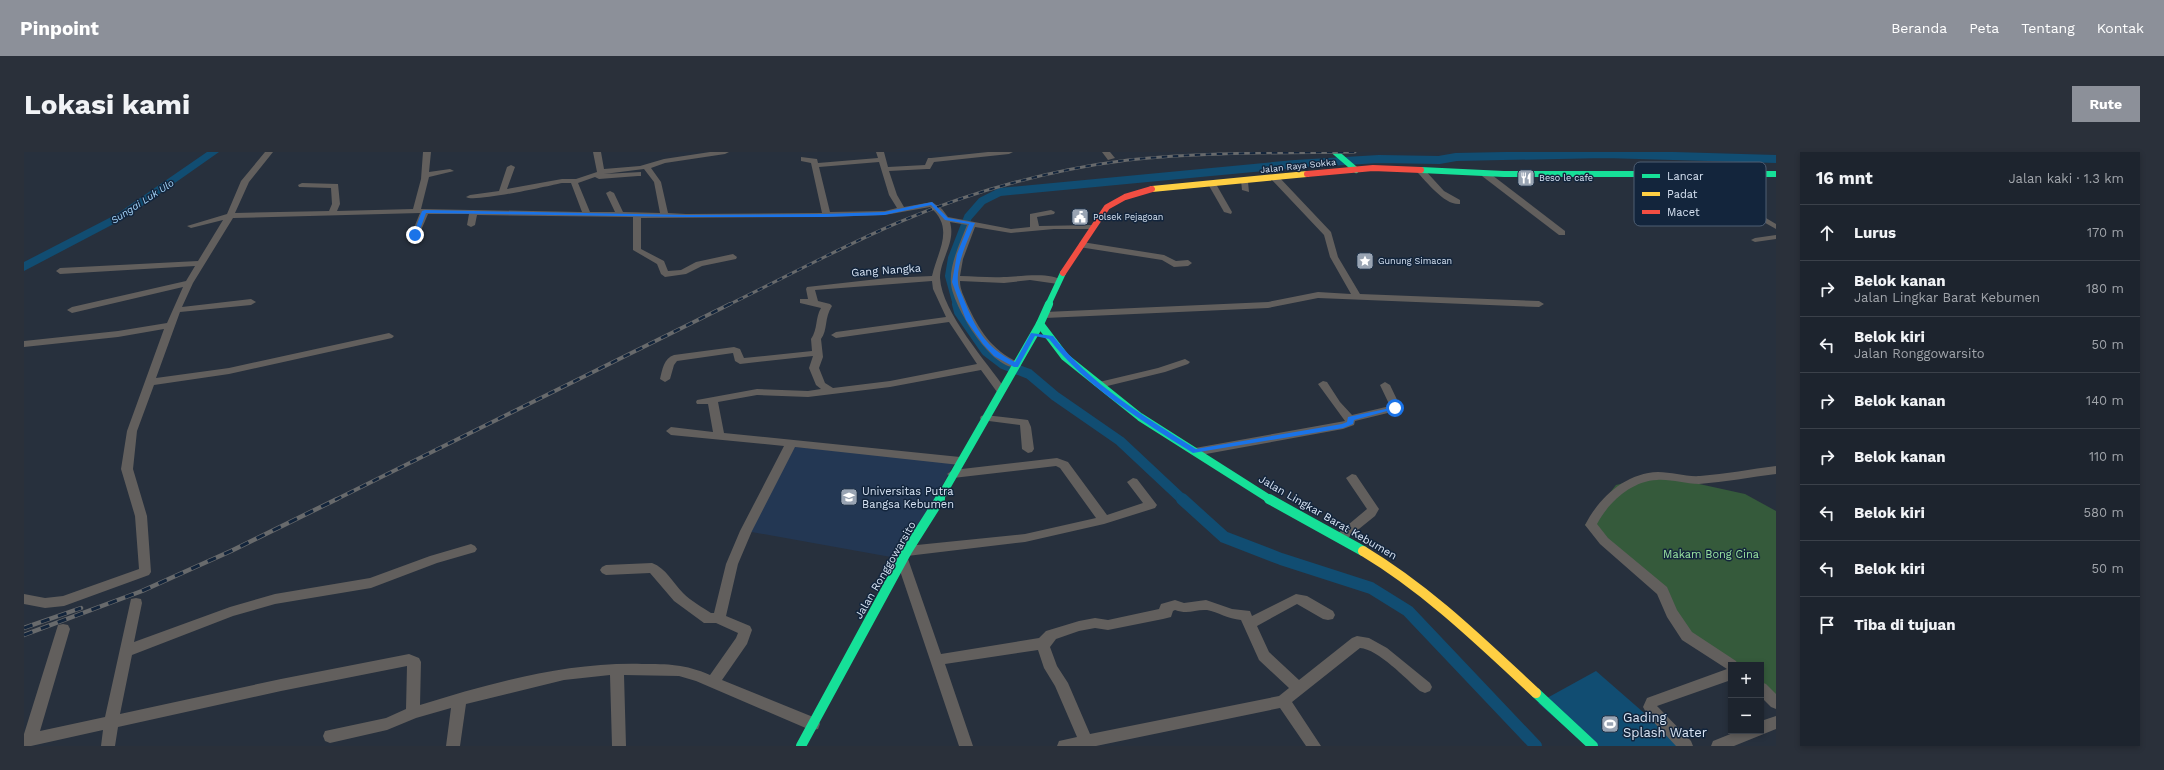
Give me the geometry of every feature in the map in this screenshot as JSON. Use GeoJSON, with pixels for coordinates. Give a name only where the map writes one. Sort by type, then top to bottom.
{"type":"FeatureCollection","features":[{"type":"Feature","properties":{"kind":"main road"},"geometry":{"type":"LineString","coordinates":[[1342,158],[1356,170]]}},
{"type":"Feature","properties":{"kind":"main road","name":"Jalan Raya Sokka"},"geometry":{"type":"LineString","coordinates":[[1040,324],[1058,281],[1107,207],[1126,195],[1158,188],[1212,184],[1245,186],[1275,178],[1385,168],[1485,174],[1634,175]]}},
{"type":"Feature","properties":{"kind":"main road","name":"Jalan Raya Sokka"},"geometry":{"type":"LineString","coordinates":[[1766,174],[1776,174]]}},
{"type":"Feature","properties":{"kind":"main road","name":"Jalan Ronggowarsito"},"geometry":{"type":"LineString","coordinates":[[801,746],[905,555],[1040,324]]}},
{"type":"Feature","properties":{"kind":"main road","name":"Jalan Lingkar Barat Kebumen"},"geometry":{"type":"LineString","coordinates":[[1040,324],[1066,357],[1140,417],[1273,501],[1390,566],[1428,595],[1477,638],[1593,746]]}},
{"type":"Feature","properties":{"kind":"main road"},"geometry":{"type":"LineString","coordinates":[[1033,334],[1051,338]]}},
{"type":"Feature","properties":{"kind":"street"},"geometry":{"type":"LineString","coordinates":[[24,598],[44,602],[64,601],[145,572],[141,516],[127,469],[132,431],[176,310],[189,283],[230,216],[245,181],[269,152]]}},
{"type":"Feature","properties":{"kind":"street"},"geometry":{"type":"LineString","coordinates":[[415,235],[426,175],[427,152]]}},
{"type":"Feature","properties":{"kind":"street"},"geometry":{"type":"LineString","coordinates":[[597,152],[599,174]]}},
{"type":"Feature","properties":{"kind":"street"},"geometry":{"type":"LineString","coordinates":[[470,197],[502,193],[557,182],[575,181],[618,168],[632,169],[646,167],[664,161],[725,152]]}},
{"type":"Feature","properties":{"kind":"street"},"geometry":{"type":"LineString","coordinates":[[880,152],[894,195],[902,211]]}},
{"type":"Feature","properties":{"kind":"street"},"geometry":{"type":"LineString","coordinates":[[886,169],[927,167],[931,160],[987,153],[1009,152]]}},
{"type":"Feature","properties":{"kind":"street"},"geometry":{"type":"LineString","coordinates":[[804,159],[883,160]]}},
{"type":"Feature","properties":{"kind":"street"},"geometry":{"type":"LineString","coordinates":[[816,159],[827,215]]}},
{"type":"Feature","properties":{"kind":"street"},"geometry":{"type":"LineString","coordinates":[[502,193],[511,167]]}},
{"type":"Feature","properties":{"kind":"street"},"geometry":{"type":"LineString","coordinates":[[646,167],[654,172],[664,216]]}},
{"type":"Feature","properties":{"kind":"street"},"geometry":{"type":"LineString","coordinates":[[1420,170],[1441,193],[1457,202]]}},
{"type":"Feature","properties":{"kind":"street"},"geometry":{"type":"LineString","coordinates":[[426,175],[450,171]]}},
{"type":"Feature","properties":{"kind":"street"},"geometry":{"type":"LineString","coordinates":[[599,174],[607,178],[654,172]]}},
{"type":"Feature","properties":{"kind":"street"},"geometry":{"type":"LineString","coordinates":[[1485,174],[1562,233]]}},
{"type":"Feature","properties":{"kind":"street"},"geometry":{"type":"LineString","coordinates":[[1275,178],[1328,234],[1334,257],[1357,296]]}},
{"type":"Feature","properties":{"kind":"street"},"geometry":{"type":"LineString","coordinates":[[575,181],[575,185],[587,214]]}},
{"type":"Feature","properties":{"kind":"street"},"geometry":{"type":"LineString","coordinates":[[1212,184],[1228,212]]}},
{"type":"Feature","properties":{"kind":"street"},"geometry":{"type":"LineString","coordinates":[[302,185],[335,186],[336,204],[332,214]]}},
{"type":"Feature","properties":{"kind":"street"},"geometry":{"type":"LineString","coordinates":[[610,193],[620,214]]}},
{"type":"Feature","properties":{"kind":"street"},"geometry":{"type":"LineString","coordinates":[[191,226],[230,216],[420,211],[664,216],[827,215],[884,214],[932,204],[947,219],[959,220],[1006,230],[1035,230],[1054,227],[1093,228]]}},
{"type":"Feature","properties":{"kind":"street"},"geometry":{"type":"LineString","coordinates":[[471,225],[474,212]]}},
{"type":"Feature","properties":{"kind":"street"},"geometry":{"type":"LineString","coordinates":[[1035,230],[1033,216],[1052,212]]}},
{"type":"Feature","properties":{"kind":"street"},"geometry":{"type":"LineString","coordinates":[[637,215],[637,250],[661,263],[665,274],[683,272],[698,264],[734,257]]}},
{"type":"Feature","properties":{"kind":"street"},"geometry":{"type":"LineString","coordinates":[[947,219],[944,249],[936,278],[941,298],[951,319],[1001,390]]}},
{"type":"Feature","properties":{"kind":"street"},"geometry":{"type":"LineString","coordinates":[[1766,221],[1776,227]]}},
{"type":"Feature","properties":{"kind":"street"},"geometry":{"type":"LineString","coordinates":[[971,223],[960,254],[955,282],[957,292],[966,313],[985,343],[999,357],[1015,369]]}},
{"type":"Feature","properties":{"kind":"street"},"geometry":{"type":"LineString","coordinates":[[1756,240],[1776,237]]}},
{"type":"Feature","properties":{"kind":"street"},"geometry":{"type":"LineString","coordinates":[[1082,245],[1164,258],[1174,264],[1188,263]]}},
{"type":"Feature","properties":{"kind":"street"},"geometry":{"type":"LineString","coordinates":[[60,271],[202,263]]}},
{"type":"Feature","properties":{"kind":"street"},"geometry":{"type":"LineString","coordinates":[[956,278],[1004,280],[1030,277],[1058,281]]}},
{"type":"Feature","properties":{"kind":"street","name":"Gang Nangka"},"geometry":{"type":"LineString","coordinates":[[814,303],[811,288],[936,278]]}},
{"type":"Feature","properties":{"kind":"street"},"geometry":{"type":"LineString","coordinates":[[72,310],[189,283]]}},
{"type":"Feature","properties":{"kind":"street"},"geometry":{"type":"LineString","coordinates":[[1045,315],[1225,308],[1274,304],[1309,296],[1357,296],[1539,304]]}},
{"type":"Feature","properties":{"kind":"street"},"geometry":{"type":"LineString","coordinates":[[802,301],[827,307],[821,317],[820,334],[816,339],[817,359],[814,368],[822,385],[831,391]]}},
{"type":"Feature","properties":{"kind":"street"},"geometry":{"type":"LineString","coordinates":[[176,310],[251,302]]}},
{"type":"Feature","properties":{"kind":"street"},"geometry":{"type":"LineString","coordinates":[[836,335],[951,319]]}},
{"type":"Feature","properties":{"kind":"street"},"geometry":{"type":"LineString","coordinates":[[24,344],[118,334],[171,325]]}},
{"type":"Feature","properties":{"kind":"street"},"geometry":{"type":"LineString","coordinates":[[150,382],[229,371],[310,352],[348,346],[389,336]]}},
{"type":"Feature","properties":{"kind":"street"},"geometry":{"type":"LineString","coordinates":[[665,379],[669,364],[674,358],[734,350],[737,351],[740,361],[817,353]]}},
{"type":"Feature","properties":{"kind":"street"},"geometry":{"type":"LineString","coordinates":[[1099,385],[1161,370],[1185,362]]}},
{"type":"Feature","properties":{"kind":"street"},"geometry":{"type":"LineString","coordinates":[[701,402],[756,392],[803,394],[831,391],[899,382],[984,366]]}},
{"type":"Feature","properties":{"kind":"street"},"geometry":{"type":"LineString","coordinates":[[1323,384],[1333,400],[1350,419]]}},
{"type":"Feature","properties":{"kind":"street"},"geometry":{"type":"LineString","coordinates":[[1350,419],[1396,408],[1385,385]]}},
{"type":"Feature","properties":{"kind":"street"},"geometry":{"type":"LineString","coordinates":[[712,400],[719,436]]}},
{"type":"Feature","properties":{"kind":"street"},"geometry":{"type":"LineString","coordinates":[[985,418],[1024,422],[1026,429],[1024,440],[1028,449]]}},
{"type":"Feature","properties":{"kind":"street"},"geometry":{"type":"LineString","coordinates":[[1195,452],[1343,426],[1350,423],[1350,419]]}},
{"type":"Feature","properties":{"kind":"street"},"geometry":{"type":"LineString","coordinates":[[671,431],[960,461]]}},
{"type":"Feature","properties":{"kind":"street"},"geometry":{"type":"LineString","coordinates":[[718,618],[720,616],[727,582],[746,531],[791,444]]}},
{"type":"Feature","properties":{"kind":"street"},"geometry":{"type":"LineString","coordinates":[[953,474],[1057,462],[1064,465],[1104,520]]}},
{"type":"Feature","properties":{"kind":"street"},"geometry":{"type":"LineString","coordinates":[[1728,663],[1687,636],[1672,613],[1662,591],[1604,541],[1591,525],[1609,500],[1624,488],[1643,478],[1658,476],[1687,480],[1776,470]]}},
{"type":"Feature","properties":{"kind":"street"},"geometry":{"type":"LineString","coordinates":[[1340,538],[1373,509],[1352,478]]}},
{"type":"Feature","properties":{"kind":"street"},"geometry":{"type":"LineString","coordinates":[[966,746],[937,660],[905,555],[1025,538],[1104,520],[1151,505],[1133,482]]}},
{"type":"Feature","properties":{"kind":"street"},"geometry":{"type":"LineString","coordinates":[[127,651],[230,612],[275,599],[371,583],[434,559],[470,549]]}},
{"type":"Feature","properties":{"kind":"street"},"geometry":{"type":"LineString","coordinates":[[606,570],[652,568],[657,571],[679,597],[709,619],[718,618],[745,630],[742,640],[713,682]]}},
{"type":"Feature","properties":{"kind":"street"},"geometry":{"type":"LineString","coordinates":[[1249,624],[1296,599],[1302,600],[1328,615]]}},
{"type":"Feature","properties":{"kind":"street"},"geometry":{"type":"LineString","coordinates":[[108,746],[111,722],[136,603]]}},
{"type":"Feature","properties":{"kind":"street"},"geometry":{"type":"LineString","coordinates":[[937,660],[1042,643],[1046,642],[1052,634],[1079,626],[1095,623],[1108,625],[1163,614],[1166,613],[1166,608],[1175,605],[1184,608],[1206,605],[1234,615],[1243,614],[1247,617],[1264,656],[1299,689]]}},
{"type":"Feature","properties":{"kind":"street"},"geometry":{"type":"LineString","coordinates":[[62,630],[27,740],[409,660],[414,662],[413,713]]}},
{"type":"Feature","properties":{"kind":"street"},"geometry":{"type":"LineString","coordinates":[[1064,746],[1283,701],[1360,642],[1374,647],[1389,657],[1425,687]]}},
{"type":"Feature","properties":{"kind":"street"},"geometry":{"type":"LineString","coordinates":[[1042,643],[1051,668],[1061,683],[1086,741]]}},
{"type":"Feature","properties":{"kind":"street"},"geometry":{"type":"LineString","coordinates":[[330,736],[387,724],[413,713],[460,699],[564,674],[617,669],[679,670],[713,682],[813,724]]}},
{"type":"Feature","properties":{"kind":"street"},"geometry":{"type":"LineString","coordinates":[[617,669],[619,746]]}},
{"type":"Feature","properties":{"kind":"street"},"geometry":{"type":"LineString","coordinates":[[1686,746],[1653,712],[1650,707],[1652,702],[1728,675]]}},
{"type":"Feature","properties":{"kind":"street"},"geometry":{"type":"LineString","coordinates":[[1764,691],[1776,703]]}},
{"type":"Feature","properties":{"kind":"street"},"geometry":{"type":"LineString","coordinates":[[453,746],[460,699]]}},
{"type":"Feature","properties":{"kind":"street"},"geometry":{"type":"LineString","coordinates":[[1283,701],[1314,746]]}},
{"type":"Feature","properties":{"kind":"street"},"geometry":{"type":"LineString","coordinates":[[1764,727],[1776,722]]}},
{"type":"Feature","properties":{"kind":"street"},"geometry":{"type":"LineString","coordinates":[[1718,746],[1736,743],[1750,734]]}},
{"type":"Feature","properties":{"kind":"shaded area","name":"Universitas Putra Bangsa Kebumen"},"geometry":{"type":"Polygon","coordinates":[[[785,446],[955,462],[902,559],[746,531],[785,446]]]}},
{"type":"Feature","properties":{"kind":"shaded area","name":"Gading Splash Water"},"geometry":{"type":"Polygon","coordinates":[[[1596,671],[1682,746],[1587,746],[1538,703],[1596,671]]]}},
{"type":"Feature","properties":{"kind":"green space","name":"Makam Bong Cina"},"geometry":{"type":"Polygon","coordinates":[[[1658,475],[1745,494],[1776,511],[1776,705],[1764,694],[1764,662],[1728,662],[1728,663],[1681,636],[1659,592],[1585,525],[1616,485],[1658,475]]]}},
{"type":"Feature","properties":{"kind":"waterway","name":"Sungai Luk Ulo"},"geometry":{"type":"LineString","coordinates":[[24,267],[121,216],[214,152]]}},
{"type":"Feature","properties":{"kind":"waterway"},"geometry":{"type":"LineString","coordinates":[[957,305],[949,276],[952,258],[968,217],[982,201],[1000,192],[1295,164],[1379,159],[1439,160],[1456,157],[1605,154],[1776,159]]}},
{"type":"Feature","properties":{"kind":"waterway"},"geometry":{"type":"LineString","coordinates":[[957,304],[959,312],[986,351],[1003,364],[1029,374],[1055,396],[1120,441],[1183,500]]}},
{"type":"Feature","properties":{"kind":"waterway"},"geometry":{"type":"LineString","coordinates":[[1182,499],[1224,537],[1281,559],[1371,588],[1408,611],[1536,746]]}},
{"type":"Feature","properties":{"kind":"railway"},"geometry":{"type":"LineString","coordinates":[[728,305],[897,223],[953,201],[1039,176],[1098,164],[1156,157],[1242,153],[1355,152]]}},
{"type":"Feature","properties":{"kind":"railway"},"geometry":{"type":"LineString","coordinates":[[335,500],[730,304]]}},
{"type":"Feature","properties":{"kind":"railway"},"geometry":{"type":"LineString","coordinates":[[24,635],[142,591],[231,551],[337,499]]}},
{"type":"Feature","properties":{"kind":"railway"},"geometry":{"type":"LineString","coordinates":[[24,628],[81,608]]}},
{"type":"Feature","properties":{"kind":"traffic: fast"},"geometry":{"type":"LineString","coordinates":[[1335,152],[1356,170]]}},
{"type":"Feature","properties":{"kind":"traffic: fast"},"geometry":{"type":"LineString","coordinates":[[1421,170],[1504,174],[1634,174]]}},
{"type":"Feature","properties":{"kind":"traffic: fast"},"geometry":{"type":"LineString","coordinates":[[1766,174],[1776,174]]}},
{"type":"Feature","properties":{"kind":"traffic: fast"},"geometry":{"type":"LineString","coordinates":[[801,746],[907,551],[925,524],[1040,324],[1063,273]]}},
{"type":"Feature","properties":{"kind":"traffic: fast"},"geometry":{"type":"LineString","coordinates":[[1040,324],[1065,357],[1140,417],[1273,501],[1363,551]]}},
{"type":"Feature","properties":{"kind":"traffic: fast"},"geometry":{"type":"LineString","coordinates":[[1536,693],[1593,746]]}},
{"type":"Feature","properties":{"kind":"traffic: slow"},"geometry":{"type":"LineString","coordinates":[[1152,189],[1307,174]]}},
{"type":"Feature","properties":{"kind":"traffic: slow"},"geometry":{"type":"LineString","coordinates":[[1363,551],[1387,565],[1432,598],[1536,693]]}},
{"type":"Feature","properties":{"kind":"traffic: jam"},"geometry":{"type":"LineString","coordinates":[[1307,174],[1373,168],[1421,170]]}},
{"type":"Feature","properties":{"kind":"traffic: jam"},"geometry":{"type":"LineString","coordinates":[[1063,273],[1107,207],[1125,197],[1152,189]]}},
{"type":"Feature","properties":{"kind":"place","name":"Beso le cafe"},"geometry":{"type":"Point","coordinates":[1526,178]}},
{"type":"Feature","properties":{"kind":"place","name":"Polsek Pejagoan"},"geometry":{"type":"Point","coordinates":[1080,217]}},
{"type":"Feature","properties":{"kind":"place","name":"Gunung Simacan"},"geometry":{"type":"Point","coordinates":[1365,261]}},
{"type":"Feature","properties":{"kind":"place","name":"Universitas Putra Bangsa Kebumen"},"geometry":{"type":"Point","coordinates":[849,497]}},
{"type":"Feature","properties":{"kind":"place","name":"Gading Splash Water"},"geometry":{"type":"Point","coordinates":[1610,724]}},
{"type":"Feature","properties":{"kind":"route"},"geometry":{"type":"LineString","coordinates":[[415,235],[425,211],[686,216],[823,215],[884,214],[902,211],[929,203],[936,207],[947,219],[972,223],[960,254],[955,282],[957,292],[969,320],[985,343],[996,355],[1007,362],[1016,365],[1033,334],[1051,338],[1066,357],[1099,385],[1140,417],[1195,452],[1343,426],[1350,423],[1350,419],[1395,408]]}}]}
